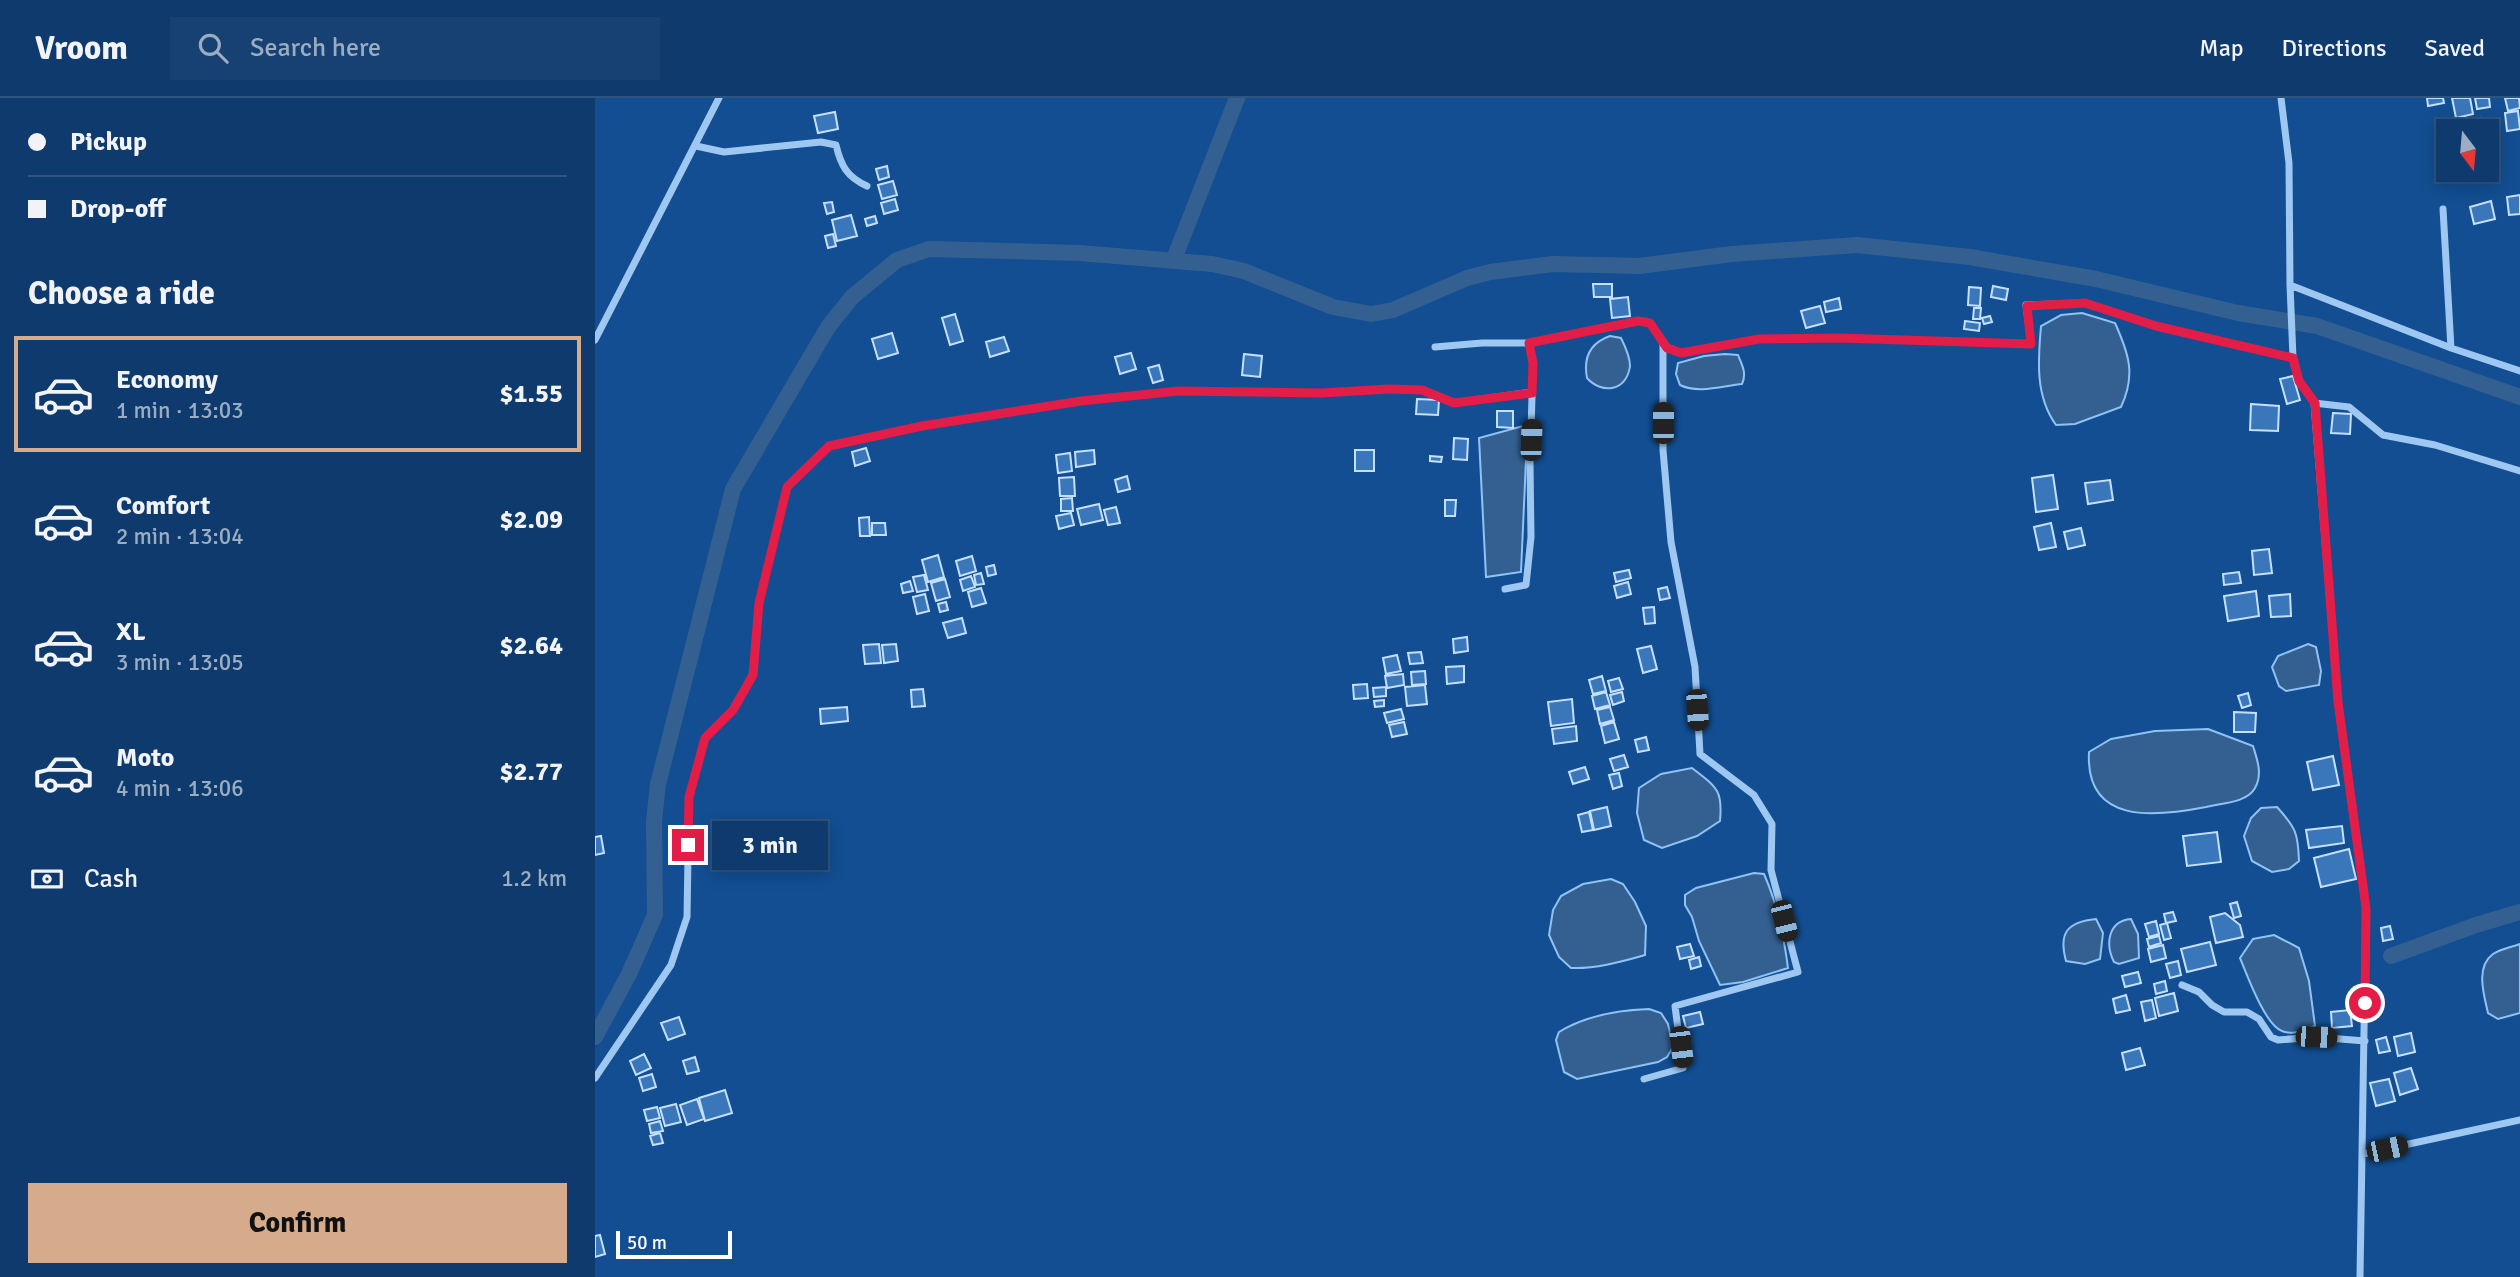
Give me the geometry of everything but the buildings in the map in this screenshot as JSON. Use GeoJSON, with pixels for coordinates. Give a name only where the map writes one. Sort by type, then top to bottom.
{"type":"FeatureCollection","features":[{"type":"Feature","properties":{"kind":"street"},"geometry":{"type":"LineString","coordinates":[[595,340],[719,98]]}},
{"type":"Feature","properties":{"kind":"street"},"geometry":{"type":"LineString","coordinates":[[2281,98],[2289,163],[2293,358],[2299,381],[2315,403],[2338,702],[2366,908],[2360,1277]]}},
{"type":"Feature","properties":{"kind":"street"},"geometry":{"type":"LineString","coordinates":[[696,146],[724,152],[821,142],[836,145],[840,164],[856,181],[867,186]]}},
{"type":"Feature","properties":{"kind":"street"},"geometry":{"type":"LineString","coordinates":[[2442,209],[2451,348]]}},
{"type":"Feature","properties":{"kind":"street"},"geometry":{"type":"LineString","coordinates":[[2290,285],[2451,348],[2520,371]]}},
{"type":"Feature","properties":{"kind":"street"},"geometry":{"type":"LineString","coordinates":[[1435,347],[1529,343],[1638,321],[1650,323],[1667,348],[1681,353],[1759,339],[1840,338],[2031,344],[2027,306],[2085,303],[2156,326],[2293,358]]}},
{"type":"Feature","properties":{"kind":"street"},"geometry":{"type":"LineString","coordinates":[[1644,1079],[1683,1068],[1675,1006],[1798,972],[1771,870],[1772,824],[1753,795],[1700,754],[1695,667],[1671,542],[1663,450],[1663,340]]}},
{"type":"Feature","properties":{"kind":"street"},"geometry":{"type":"LineString","coordinates":[[1505,589],[1526,586],[1531,537],[1533,363],[1529,343]]}},
{"type":"Feature","properties":{"kind":"street"},"geometry":{"type":"LineString","coordinates":[[595,1078],[671,965],[687,917],[689,797],[705,738],[733,710],[753,675],[759,603],[787,487],[829,446],[936,424],[1081,401],[1178,391],[1321,393],[1422,390],[1454,403],[1532,393]]}},
{"type":"Feature","properties":{"kind":"street"},"geometry":{"type":"LineString","coordinates":[[2315,403],[2349,407],[2383,435],[2435,445],[2520,471]]}},
{"type":"Feature","properties":{"kind":"street"},"geometry":{"type":"LineString","coordinates":[[2182,985],[2199,992],[2224,1012],[2247,1012],[2259,1019],[2271,1037],[2278,1040],[2316,1037],[2365,1041]]}},
{"type":"Feature","properties":{"kind":"street"},"geometry":{"type":"LineString","coordinates":[[2363,1154],[2520,1120]]}},
{"type":"Feature","properties":{"kind":"water"},"geometry":{"type":"Polygon","coordinates":[[[2082,313],[2115,323],[2129,365],[2126,395],[2121,407],[2075,424],[2056,425],[2044,402],[2039,377],[2041,326],[2061,315],[2082,313]]]}},
{"type":"Feature","properties":{"kind":"water"},"geometry":{"type":"Polygon","coordinates":[[[1610,336],[1621,338],[1630,366],[1624,381],[1613,388],[1606,388],[1587,378],[1586,364],[1593,347],[1610,336]]]}},
{"type":"Feature","properties":{"kind":"water"},"geometry":{"type":"Polygon","coordinates":[[[1725,354],[1738,355],[1744,373],[1742,384],[1702,389],[1680,385],[1676,374],[1678,363],[1725,354]]]}},
{"type":"Feature","properties":{"kind":"water"},"geometry":{"type":"Polygon","coordinates":[[[1523,426],[1526,460],[1521,572],[1486,577],[1479,438],[1523,426]]]}},
{"type":"Feature","properties":{"kind":"water"},"geometry":{"type":"Polygon","coordinates":[[[2308,644],[2316,647],[2321,671],[2319,685],[2286,691],[2279,686],[2272,667],[2278,656],[2308,644]]]}},
{"type":"Feature","properties":{"kind":"water"},"geometry":{"type":"Polygon","coordinates":[[[2208,729],[2253,746],[2259,777],[2255,788],[2246,797],[2186,811],[2146,813],[2127,811],[2111,804],[2098,793],[2091,776],[2089,752],[2111,739],[2155,731],[2208,729]]]}},
{"type":"Feature","properties":{"kind":"water"},"geometry":{"type":"Polygon","coordinates":[[[1692,768],[1707,780],[1719,795],[1720,821],[1697,836],[1662,848],[1644,840],[1637,813],[1639,788],[1661,774],[1692,768]]]}},
{"type":"Feature","properties":{"kind":"water"},"geometry":{"type":"Polygon","coordinates":[[[2277,807],[2295,831],[2299,861],[2289,869],[2272,872],[2252,861],[2244,836],[2251,818],[2261,808],[2277,807]]]}},
{"type":"Feature","properties":{"kind":"water"},"geometry":{"type":"Polygon","coordinates":[[[1754,873],[1764,874],[1769,885],[1788,968],[1743,982],[1720,985],[1685,905],[1685,895],[1696,888],[1754,873]]]}},
{"type":"Feature","properties":{"kind":"water"},"geometry":{"type":"Polygon","coordinates":[[[1611,879],[1623,884],[1646,926],[1645,955],[1599,966],[1571,968],[1559,957],[1549,935],[1553,910],[1561,896],[1583,884],[1611,879]]]}},
{"type":"Feature","properties":{"kind":"water"},"geometry":{"type":"Polygon","coordinates":[[[2096,919],[2103,933],[2100,959],[2085,964],[2066,961],[2063,943],[2067,930],[2078,923],[2096,919]]]}},
{"type":"Feature","properties":{"kind":"water"},"geometry":{"type":"Polygon","coordinates":[[[2131,919],[2138,934],[2139,958],[2119,964],[2114,962],[2111,955],[2110,935],[2117,924],[2131,919]]]}},
{"type":"Feature","properties":{"kind":"water"},"geometry":{"type":"Polygon","coordinates":[[[2274,935],[2299,948],[2309,981],[2315,1026],[2294,1032],[2282,1031],[2269,1019],[2252,987],[2240,958],[2253,939],[2274,935]]]}},
{"type":"Feature","properties":{"kind":"water"},"geometry":{"type":"Polygon","coordinates":[[[2520,944],[2520,1013],[2498,1019],[2488,1013],[2482,982],[2484,966],[2493,954],[2520,944]]]}},
{"type":"Feature","properties":{"kind":"water"},"geometry":{"type":"Polygon","coordinates":[[[1649,1009],[1661,1013],[1668,1024],[1673,1047],[1667,1057],[1658,1062],[1577,1079],[1564,1072],[1556,1040],[1559,1032],[1603,1015],[1649,1009]]]}},
{"type":"Feature","properties":{"kind":"waterway"},"geometry":{"type":"LineString","coordinates":[[1174,259],[1237,98]]}},
{"type":"Feature","properties":{"kind":"waterway"},"geometry":{"type":"LineString","coordinates":[[595,1037],[629,974],[655,915],[654,821],[658,784],[733,489],[828,327],[852,297],[897,260],[929,249],[1080,253],[1212,264],[1244,271],[1333,307],[1371,314],[1393,310],[1467,278],[1490,272],[1553,264],[1639,266],[1732,254],[1857,245],[1970,257],[2096,279],[2238,313],[2317,326],[2520,397]]}},
{"type":"Feature","properties":{"kind":"waterway"},"geometry":{"type":"LineString","coordinates":[[2391,956],[2520,912]]}},
{"type":"Feature","properties":{"kind":"route"},"geometry":{"type":"LineString","coordinates":[[688,845],[689,797],[705,738],[733,710],[753,675],[759,603],[787,487],[829,446],[922,426],[1081,401],[1178,391],[1321,393],[1422,390],[1454,403],[1532,393],[1533,363],[1529,343],[1638,321],[1650,323],[1667,348],[1681,353],[1759,339],[1840,338],[2031,344],[2027,306],[2085,303],[2156,326],[2293,358],[2299,381],[2315,403],[2338,702],[2366,908],[2365,1003]]}}]}
